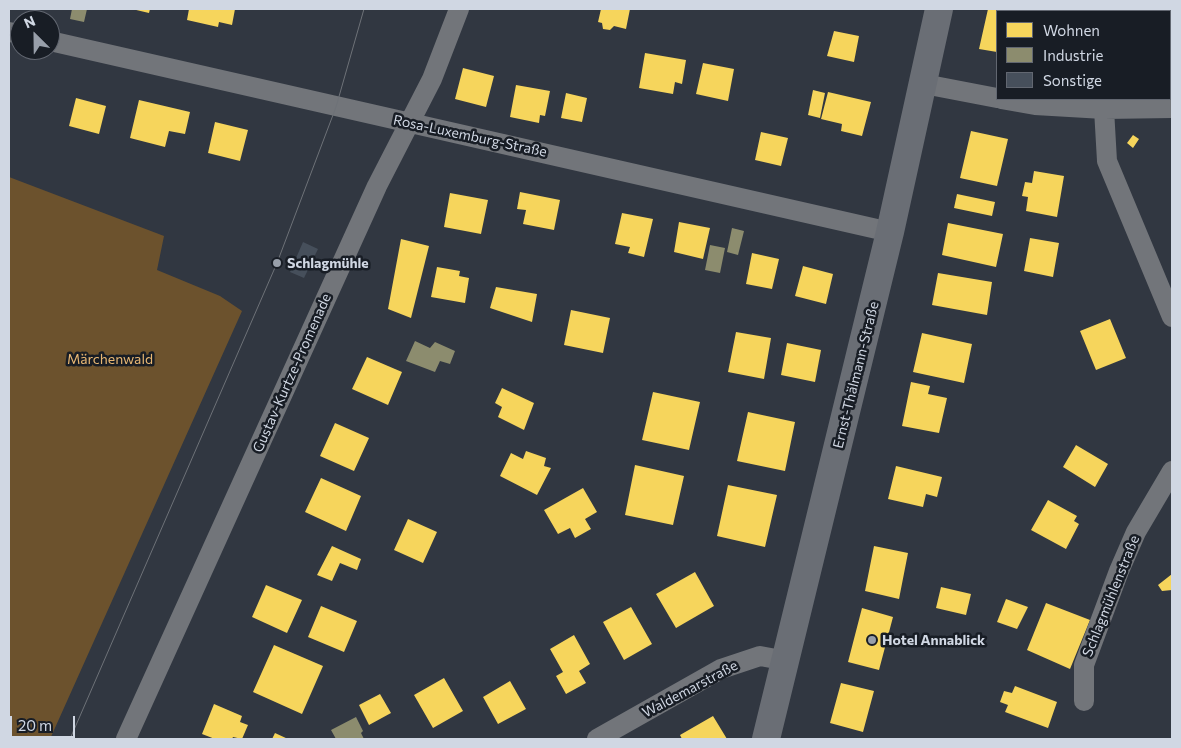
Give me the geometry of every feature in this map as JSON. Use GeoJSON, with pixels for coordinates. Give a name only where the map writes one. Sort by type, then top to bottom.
{"type":"FeatureCollection","features":[{"type":"Feature","properties":{"kind":"main road","name":"Ernst-Thälmann-Straße"},"geometry":{"type":"LineString","coordinates":[[766,739],[787,661],[890,232],[940,9]]}},
{"type":"Feature","properties":{"kind":"street","name":"Gustav-Kurtze-Promenade"},"geometry":{"type":"LineString","coordinates":[[126,739],[372,195],[432,79],[459,9]]}},
{"type":"Feature","properties":{"kind":"street","name":"Rosa-Luxemburg-Straße"},"geometry":{"type":"LineString","coordinates":[[60,43],[359,113],[409,122],[890,232]]}},
{"type":"Feature","properties":{"kind":"street"},"geometry":{"type":"LineString","coordinates":[[924,84],[996,98]]}},
{"type":"Feature","properties":{"kind":"street"},"geometry":{"type":"LineString","coordinates":[[1007,100],[1035,105],[1104,109],[1172,108]]}},
{"type":"Feature","properties":{"kind":"street"},"geometry":{"type":"LineString","coordinates":[[1104,109],[1107,161],[1172,317]]}},
{"type":"Feature","properties":{"kind":"street","name":"Schlagmühlenstraße"},"geometry":{"type":"LineString","coordinates":[[1084,701],[1084,665],[1118,571],[1136,532],[1172,470]]}},
{"type":"Feature","properties":{"kind":"street","name":"Waldemarstraße"},"geometry":{"type":"LineString","coordinates":[[597,739],[721,669],[760,656],[787,661]]}},
{"type":"Feature","properties":{"kind":"green space","name":"Märchenwald"},"geometry":{"type":"Polygon","coordinates":[[[9,177],[164,236],[157,270],[220,296],[242,311],[50,739],[9,739],[9,177]]]}},
{"type":"Feature","properties":{"kind":"building: Wohnen"},"geometry":{"type":"Polygon","coordinates":[[[132,9],[150,9],[149,13],[132,9]]]}},
{"type":"Feature","properties":{"kind":"building: Wohnen"},"geometry":{"type":"Polygon","coordinates":[[[189,9],[235,9],[232,25],[219,22],[218,27],[187,20],[189,9]]]}},
{"type":"Feature","properties":{"kind":"building: Wohnen"},"geometry":{"type":"Polygon","coordinates":[[[601,9],[630,9],[626,29],[614,26],[610,30],[603,29],[602,23],[598,22],[601,9]]]}},
{"type":"Feature","properties":{"kind":"building: Wohnen"},"geometry":{"type":"Polygon","coordinates":[[[988,9],[1023,9],[996,10],[996,52],[979,49],[988,9]]]}},
{"type":"Feature","properties":{"kind":"building: Wohnen"},"geometry":{"type":"Polygon","coordinates":[[[1171,20],[1172,20],[1171,51],[1171,20]]]}},
{"type":"Feature","properties":{"kind":"building: Wohnen"},"geometry":{"type":"Polygon","coordinates":[[[834,31],[859,36],[854,62],[827,56],[834,31]]]}},
{"type":"Feature","properties":{"kind":"building: Wohnen"},"geometry":{"type":"Polygon","coordinates":[[[645,53],[686,60],[682,84],[675,82],[673,94],[639,88],[645,53]]]}},
{"type":"Feature","properties":{"kind":"building: Wohnen"},"geometry":{"type":"Polygon","coordinates":[[[703,63],[734,69],[728,101],[696,94],[703,63]]]}},
{"type":"Feature","properties":{"kind":"building: Wohnen"},"geometry":{"type":"Polygon","coordinates":[[[463,68],[494,76],[486,107],[455,99],[463,68]]]}},
{"type":"Feature","properties":{"kind":"building: Wohnen"},"geometry":{"type":"Polygon","coordinates":[[[516,85],[550,91],[545,116],[540,115],[539,123],[510,117],[516,85]]]}},
{"type":"Feature","properties":{"kind":"building: Wohnen"},"geometry":{"type":"Polygon","coordinates":[[[813,90],[825,93],[820,118],[808,115],[813,90]]]}},
{"type":"Feature","properties":{"kind":"building: Wohnen"},"geometry":{"type":"Polygon","coordinates":[[[828,92],[871,102],[862,136],[841,131],[842,124],[821,119],[828,92]]]}},
{"type":"Feature","properties":{"kind":"building: Wohnen"},"geometry":{"type":"Polygon","coordinates":[[[566,93],[587,98],[582,122],[561,118],[566,93]]]}},
{"type":"Feature","properties":{"kind":"building: Wohnen"},"geometry":{"type":"Polygon","coordinates":[[[76,98],[106,106],[99,134],[69,126],[76,98]]]}},
{"type":"Feature","properties":{"kind":"building: Wohnen"},"geometry":{"type":"Polygon","coordinates":[[[139,100],[190,112],[185,134],[169,131],[165,147],[130,138],[139,100]]]}},
{"type":"Feature","properties":{"kind":"building: Wohnen"},"geometry":{"type":"Polygon","coordinates":[[[215,122],[248,130],[240,161],[208,153],[215,122]]]}},
{"type":"Feature","properties":{"kind":"building: Wohnen"},"geometry":{"type":"Polygon","coordinates":[[[971,131],[1008,139],[997,186],[960,178],[971,131]]]}},
{"type":"Feature","properties":{"kind":"building: Wohnen"},"geometry":{"type":"Polygon","coordinates":[[[761,132],[788,138],[781,166],[755,160],[761,132]]]}},
{"type":"Feature","properties":{"kind":"building: Wohnen"},"geometry":{"type":"Polygon","coordinates":[[[1133,135],[1139,139],[1133,148],[1127,143],[1133,135]]]}},
{"type":"Feature","properties":{"kind":"building: Wohnen"},"geometry":{"type":"Polygon","coordinates":[[[1034,171],[1064,176],[1057,217],[1026,211],[1028,197],[1022,196],[1025,182],[1032,183],[1034,171]]]}},
{"type":"Feature","properties":{"kind":"building: Wohnen"},"geometry":{"type":"Polygon","coordinates":[[[520,192],[560,200],[554,230],[523,224],[526,210],[517,209],[520,192]]]}},
{"type":"Feature","properties":{"kind":"building: Wohnen"},"geometry":{"type":"Polygon","coordinates":[[[450,193],[488,200],[481,234],[444,227],[450,193]]]}},
{"type":"Feature","properties":{"kind":"building: Wohnen"},"geometry":{"type":"Polygon","coordinates":[[[957,194],[995,202],[992,216],[954,208],[957,194]]]}},
{"type":"Feature","properties":{"kind":"building: Wohnen"},"geometry":{"type":"Polygon","coordinates":[[[622,213],[653,219],[644,257],[628,253],[630,247],[615,244],[622,213]]]}},
{"type":"Feature","properties":{"kind":"building: Wohnen"},"geometry":{"type":"Polygon","coordinates":[[[679,222],[710,228],[703,259],[674,252],[679,222]]]}},
{"type":"Feature","properties":{"kind":"building: Wohnen"},"geometry":{"type":"Polygon","coordinates":[[[948,223],[1003,234],[996,267],[942,255],[948,223]]]}},
{"type":"Feature","properties":{"kind":"building: Wohnen"},"geometry":{"type":"Polygon","coordinates":[[[1030,238],[1059,243],[1053,277],[1024,271],[1030,238]]]}},
{"type":"Feature","properties":{"kind":"building: Wohnen"},"geometry":{"type":"Polygon","coordinates":[[[401,239],[429,246],[411,318],[388,309],[401,239]]]}},
{"type":"Feature","properties":{"kind":"building: Wohnen"},"geometry":{"type":"Polygon","coordinates":[[[752,253],[779,259],[772,289],[746,284],[752,253]]]}},
{"type":"Feature","properties":{"kind":"building: Wohnen"},"geometry":{"type":"Polygon","coordinates":[[[803,266],[833,274],[826,304],[795,296],[803,266]]]}},
{"type":"Feature","properties":{"kind":"building: Wohnen"},"geometry":{"type":"Polygon","coordinates":[[[437,267],[460,271],[459,276],[469,278],[465,303],[431,297],[437,267]]]}},
{"type":"Feature","properties":{"kind":"building: Wohnen"},"geometry":{"type":"Polygon","coordinates":[[[938,273],[992,282],[987,315],[932,305],[938,273]]]}},
{"type":"Feature","properties":{"kind":"building: Wohnen"},"geometry":{"type":"Polygon","coordinates":[[[496,287],[537,294],[532,322],[490,308],[496,287]]]}},
{"type":"Feature","properties":{"kind":"building: Wohnen"},"geometry":{"type":"Polygon","coordinates":[[[571,310],[610,318],[603,353],[564,345],[571,310]]]}},
{"type":"Feature","properties":{"kind":"building: Wohnen"},"geometry":{"type":"Polygon","coordinates":[[[1110,319],[1126,358],[1096,370],[1080,331],[1110,319]]]}},
{"type":"Feature","properties":{"kind":"building: Wohnen"},"geometry":{"type":"Polygon","coordinates":[[[736,332],[771,338],[764,379],[728,372],[736,332]]]}},
{"type":"Feature","properties":{"kind":"building: Wohnen"},"geometry":{"type":"Polygon","coordinates":[[[922,333],[972,344],[964,383],[913,372],[922,333]]]}},
{"type":"Feature","properties":{"kind":"building: Wohnen"},"geometry":{"type":"Polygon","coordinates":[[[787,343],[821,350],[815,382],[781,375],[787,343]]]}},
{"type":"Feature","properties":{"kind":"building: Wohnen"},"geometry":{"type":"Polygon","coordinates":[[[367,357],[402,372],[388,405],[352,389],[367,357]]]}},
{"type":"Feature","properties":{"kind":"building: Wohnen"},"geometry":{"type":"Polygon","coordinates":[[[911,382],[930,386],[928,394],[947,398],[939,433],[902,426],[911,382]]]}},
{"type":"Feature","properties":{"kind":"building: Wohnen"},"geometry":{"type":"Polygon","coordinates":[[[502,388],[534,403],[524,430],[498,417],[502,407],[495,403],[502,388]]]}},
{"type":"Feature","properties":{"kind":"building: Wohnen"},"geometry":{"type":"Polygon","coordinates":[[[653,392],[700,402],[689,450],[642,440],[653,392]]]}},
{"type":"Feature","properties":{"kind":"building: Wohnen"},"geometry":{"type":"Polygon","coordinates":[[[748,412],[795,422],[785,471],[737,461],[748,412]]]}},
{"type":"Feature","properties":{"kind":"building: Wohnen"},"geometry":{"type":"Polygon","coordinates":[[[335,423],[369,438],[354,471],[320,456],[335,423]]]}},
{"type":"Feature","properties":{"kind":"building: Wohnen"},"geometry":{"type":"Polygon","coordinates":[[[1076,445],[1108,464],[1095,487],[1063,467],[1076,445]]]}},
{"type":"Feature","properties":{"kind":"building: Wohnen"},"geometry":{"type":"Polygon","coordinates":[[[526,451],[546,458],[544,466],[551,468],[537,495],[500,476],[511,453],[523,459],[526,451]]]}},
{"type":"Feature","properties":{"kind":"building: Wohnen"},"geometry":{"type":"Polygon","coordinates":[[[635,465],[684,476],[673,525],[625,515],[635,465]]]}},
{"type":"Feature","properties":{"kind":"building: Wohnen"},"geometry":{"type":"Polygon","coordinates":[[[896,466],[942,477],[937,497],[926,494],[923,507],[888,499],[896,466]]]}},
{"type":"Feature","properties":{"kind":"building: Wohnen"},"geometry":{"type":"Polygon","coordinates":[[[321,478],[361,496],[346,531],[305,512],[321,478]]]}},
{"type":"Feature","properties":{"kind":"building: Wohnen"},"geometry":{"type":"Polygon","coordinates":[[[728,485],[777,495],[765,547],[717,536],[728,485]]]}},
{"type":"Feature","properties":{"kind":"building: Wohnen"},"geometry":{"type":"Polygon","coordinates":[[[583,488],[597,512],[585,519],[591,529],[575,538],[570,528],[558,534],[544,510],[583,488]]]}},
{"type":"Feature","properties":{"kind":"building: Wohnen"},"geometry":{"type":"Polygon","coordinates":[[[1048,500],[1077,516],[1074,521],[1079,524],[1066,549],[1031,530],[1048,500]]]}},
{"type":"Feature","properties":{"kind":"building: Wohnen"},"geometry":{"type":"Polygon","coordinates":[[[408,519],[437,532],[423,563],[394,550],[408,519]]]}},
{"type":"Feature","properties":{"kind":"building: Wohnen"},"geometry":{"type":"Polygon","coordinates":[[[332,546],[361,559],[357,570],[340,563],[332,581],[317,575],[332,546]]]}},
{"type":"Feature","properties":{"kind":"building: Wohnen"},"geometry":{"type":"Polygon","coordinates":[[[874,546],[908,553],[899,599],[865,591],[874,546]]]}},
{"type":"Feature","properties":{"kind":"building: Wohnen"},"geometry":{"type":"Polygon","coordinates":[[[695,572],[714,606],[676,628],[656,594],[695,572]]]}},
{"type":"Feature","properties":{"kind":"building: Wohnen"},"geometry":{"type":"Polygon","coordinates":[[[1172,574],[1172,590],[1162,591],[1158,585],[1172,574]]]}},
{"type":"Feature","properties":{"kind":"building: Wohnen"},"geometry":{"type":"Polygon","coordinates":[[[266,585],[302,600],[287,633],[252,617],[266,585]]]}},
{"type":"Feature","properties":{"kind":"building: Wohnen"},"geometry":{"type":"Polygon","coordinates":[[[941,587],[971,594],[966,615],[936,608],[941,587]]]}},
{"type":"Feature","properties":{"kind":"building: Wohnen"},"geometry":{"type":"Polygon","coordinates":[[[1006,599],[1028,607],[1017,629],[997,622],[1006,599]]]}},
{"type":"Feature","properties":{"kind":"building: Wohnen"},"geometry":{"type":"Polygon","coordinates":[[[1046,603],[1090,620],[1070,669],[1027,650],[1046,603]]]}},
{"type":"Feature","properties":{"kind":"building: Wohnen"},"geometry":{"type":"Polygon","coordinates":[[[321,606],[357,621],[344,652],[308,637],[321,606]]]}},
{"type":"Feature","properties":{"kind":"building: Wohnen"},"geometry":{"type":"Polygon","coordinates":[[[631,607],[652,644],[624,660],[603,622],[631,607]]]}},
{"type":"Feature","properties":{"kind":"building: Wohnen","name":"Hotel Annablick"},"geometry":{"type":"Polygon","coordinates":[[[862,608],[893,617],[879,670],[848,662],[862,608]]]}},
{"type":"Feature","properties":{"kind":"building: Wohnen"},"geometry":{"type":"Polygon","coordinates":[[[574,635],[590,664],[579,671],[586,683],[566,694],[556,676],[563,672],[550,649],[574,635]]]}},
{"type":"Feature","properties":{"kind":"building: Wohnen"},"geometry":{"type":"Polygon","coordinates":[[[274,645],[323,666],[302,714],[253,692],[274,645]]]}},
{"type":"Feature","properties":{"kind":"building: Wohnen"},"geometry":{"type":"Polygon","coordinates":[[[444,678],[463,711],[433,728],[414,695],[444,678]]]}},
{"type":"Feature","properties":{"kind":"building: Wohnen"},"geometry":{"type":"Polygon","coordinates":[[[510,681],[526,709],[498,724],[483,697],[510,681]]]}},
{"type":"Feature","properties":{"kind":"building: Wohnen"},"geometry":{"type":"Polygon","coordinates":[[[841,683],[874,691],[863,732],[830,723],[841,683]]]}},
{"type":"Feature","properties":{"kind":"building: Wohnen"},"geometry":{"type":"Polygon","coordinates":[[[1015,686],[1057,702],[1048,728],[1005,712],[1008,705],[1000,702],[1004,691],[1012,693],[1015,686]]]}},
{"type":"Feature","properties":{"kind":"building: Wohnen"},"geometry":{"type":"Polygon","coordinates":[[[380,694],[391,713],[369,725],[359,705],[380,694]]]}},
{"type":"Feature","properties":{"kind":"building: Wohnen"},"geometry":{"type":"Polygon","coordinates":[[[214,704],[242,716],[240,722],[248,725],[242,739],[233,737],[232,739],[215,739],[202,734],[214,704]]]}},
{"type":"Feature","properties":{"kind":"building: Wohnen"},"geometry":{"type":"Polygon","coordinates":[[[713,716],[727,739],[682,739],[680,735],[713,716]]]}},
{"type":"Feature","properties":{"kind":"building: Wohnen"},"geometry":{"type":"Polygon","coordinates":[[[275,733],[288,739],[272,739],[275,733]]]}},
{"type":"Feature","properties":{"kind":"building: Industrie"},"geometry":{"type":"Polygon","coordinates":[[[72,9],[87,9],[84,22],[70,19],[72,9]]]}},
{"type":"Feature","properties":{"kind":"building: Industrie"},"geometry":{"type":"Polygon","coordinates":[[[732,228],[744,231],[738,255],[727,252],[732,228]]]}},
{"type":"Feature","properties":{"kind":"building: Industrie"},"geometry":{"type":"Polygon","coordinates":[[[710,245],[725,248],[720,273],[705,270],[710,245]]]}},
{"type":"Feature","properties":{"kind":"building: Industrie"},"geometry":{"type":"Polygon","coordinates":[[[415,341],[430,348],[435,342],[455,351],[450,364],[440,361],[435,372],[406,361],[415,341]]]}},
{"type":"Feature","properties":{"kind":"building: Industrie"},"geometry":{"type":"Polygon","coordinates":[[[356,717],[363,731],[361,733],[364,739],[336,739],[331,730],[356,717]]]}},
{"type":"Feature","properties":{"kind":"building: Sonstige"},"geometry":{"type":"Polygon","coordinates":[[[303,242],[318,249],[304,278],[290,272],[303,242]]]}},
{"type":"Feature","properties":{"kind":"tram line"},"geometry":{"type":"LineString","coordinates":[[70,739],[277,263],[336,107],[364,9]]}},
{"type":"Feature","properties":{"kind":"place","name":"Schlagmühle"},"geometry":{"type":"Point","coordinates":[277,263]}},
{"type":"Feature","properties":{"kind":"place","name":"Hotel Annablick"},"geometry":{"type":"Point","coordinates":[872,640]}}]}
